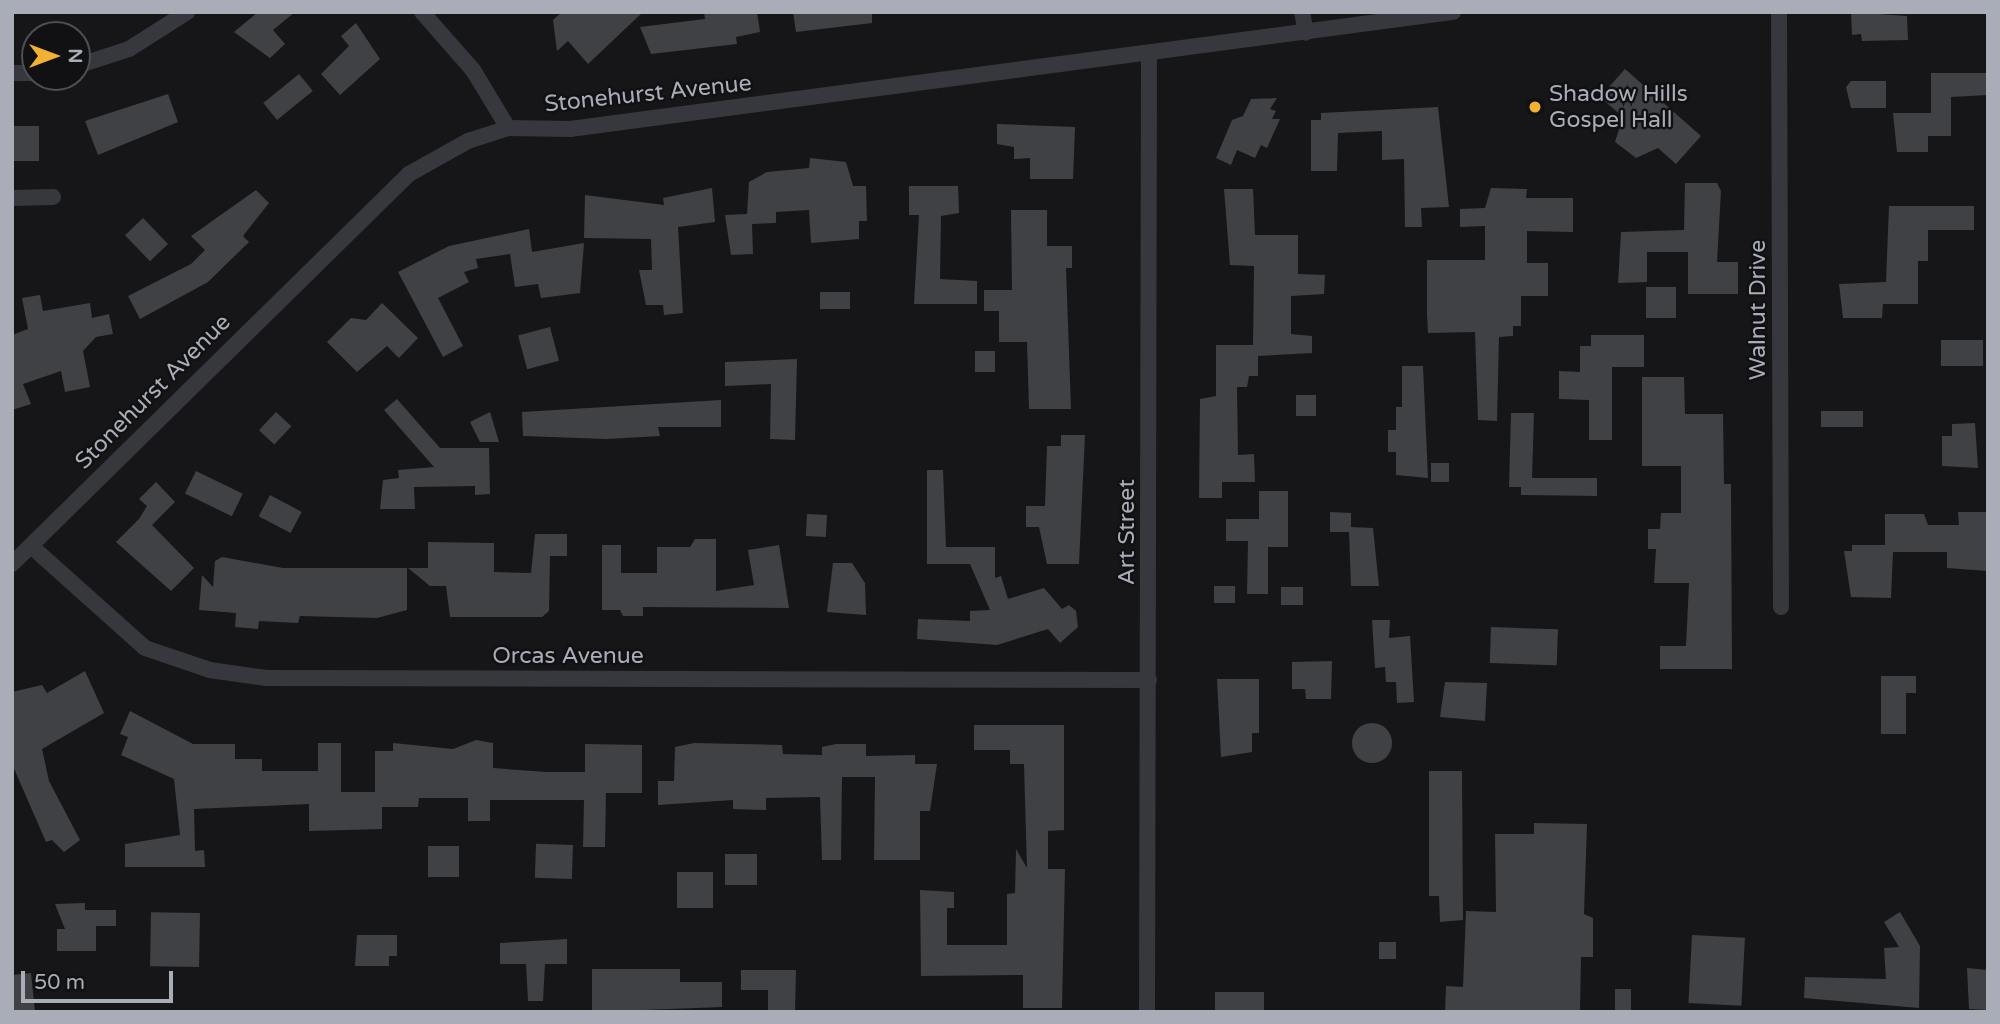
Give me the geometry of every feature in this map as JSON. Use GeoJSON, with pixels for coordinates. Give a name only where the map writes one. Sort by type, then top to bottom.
{"type":"FeatureCollection","features":[{"type":"Feature","properties":{"kind":"street"},"geometry":{"type":"LineString","coordinates":[[91,62],[130,49],[187,12]]}},
{"type":"Feature","properties":{"kind":"street"},"geometry":{"type":"LineString","coordinates":[[422,12],[473,70],[508,128]]}},
{"type":"Feature","properties":{"kind":"street"},"geometry":{"type":"LineString","coordinates":[[1303,12],[1306,33]]}},
{"type":"Feature","properties":{"kind":"street","name":"Stonehurst Avenue"},"geometry":{"type":"LineString","coordinates":[[12,564],[408,174],[508,128],[570,130],[1453,12]]}},
{"type":"Feature","properties":{"kind":"street","name":"Walnut Drive"},"geometry":{"type":"LineString","coordinates":[[1779,12],[1781,607]]}},
{"type":"Feature","properties":{"kind":"street","name":"Art Street"},"geometry":{"type":"LineString","coordinates":[[1147,1012],[1149,54]]}},
{"type":"Feature","properties":{"kind":"street"},"geometry":{"type":"LineString","coordinates":[[12,198],[53,197]]}},
{"type":"Feature","properties":{"kind":"street","name":"Orcas Avenue"},"geometry":{"type":"LineString","coordinates":[[31,546],[145,648],[210,670],[266,678],[1149,680]]}},
{"type":"Feature","properties":{"kind":"building"},"geometry":{"type":"Polygon","coordinates":[[[258,12],[295,12],[273,30],[285,44],[270,58],[234,32],[258,12]]]}},
{"type":"Feature","properties":{"kind":"building"},"geometry":{"type":"Polygon","coordinates":[[[562,12],[643,12],[588,64],[568,41],[557,51],[553,20],[562,12]]]}},
{"type":"Feature","properties":{"kind":"building"},"geometry":{"type":"Polygon","coordinates":[[[704,12],[757,12],[760,32],[736,37],[737,44],[651,54],[640,27],[705,19],[704,12]]]}},
{"type":"Feature","properties":{"kind":"building"},"geometry":{"type":"Polygon","coordinates":[[[793,12],[872,12],[872,23],[796,32],[793,12]]]}},
{"type":"Feature","properties":{"kind":"building"},"geometry":{"type":"Polygon","coordinates":[[[1851,12],[1907,16],[1908,40],[1862,41],[1861,34],[1852,35],[1851,12]]]}},
{"type":"Feature","properties":{"kind":"building"},"geometry":{"type":"Polygon","coordinates":[[[356,23],[380,59],[340,95],[321,74],[349,46],[341,36],[356,23]]]}},
{"type":"Feature","properties":{"kind":"building"},"geometry":{"type":"Polygon","coordinates":[[[1625,69],[1701,136],[1676,164],[1658,148],[1636,158],[1615,142],[1623,117],[1600,97],[1625,69]]]}},
{"type":"Feature","properties":{"kind":"building"},"geometry":{"type":"Polygon","coordinates":[[[1931,73],[1988,73],[1988,95],[1951,97],[1951,136],[1928,136],[1928,152],[1897,152],[1893,113],[1931,113],[1931,73]]]}},
{"type":"Feature","properties":{"kind":"building"},"geometry":{"type":"Polygon","coordinates":[[[299,74],[313,91],[277,120],[263,103],[299,74]]]}},
{"type":"Feature","properties":{"kind":"building"},"geometry":{"type":"Polygon","coordinates":[[[1851,81],[1886,81],[1886,108],[1851,108],[1846,87],[1851,81]]]}},
{"type":"Feature","properties":{"kind":"building"},"geometry":{"type":"Polygon","coordinates":[[[168,94],[178,122],[98,155],[85,121],[168,94]]]}},
{"type":"Feature","properties":{"kind":"building"},"geometry":{"type":"Polygon","coordinates":[[[1277,98],[1270,109],[1276,111],[1272,119],[1280,119],[1267,148],[1261,145],[1255,158],[1237,150],[1231,165],[1216,158],[1232,120],[1243,116],[1251,99],[1277,98]]]}},
{"type":"Feature","properties":{"kind":"building"},"geometry":{"type":"Polygon","coordinates":[[[1438,107],[1449,207],[1421,208],[1422,227],[1405,227],[1404,159],[1382,160],[1382,131],[1338,133],[1337,171],[1311,171],[1311,120],[1321,120],[1321,113],[1438,107]]]}},
{"type":"Feature","properties":{"kind":"building"},"geometry":{"type":"Polygon","coordinates":[[[997,124],[1075,127],[1073,179],[1030,179],[1030,158],[1014,159],[1014,147],[997,144],[997,124]]]}},
{"type":"Feature","properties":{"kind":"building"},"geometry":{"type":"Polygon","coordinates":[[[12,126],[39,126],[39,161],[12,161],[12,126]]]}},
{"type":"Feature","properties":{"kind":"building"},"geometry":{"type":"Polygon","coordinates":[[[810,158],[846,162],[853,186],[866,186],[867,221],[859,221],[859,239],[811,243],[809,210],[776,212],[776,223],[752,224],[753,254],[731,255],[725,215],[747,214],[749,182],[767,172],[809,168],[810,158]]]}},
{"type":"Feature","properties":{"kind":"building"},"geometry":{"type":"Polygon","coordinates":[[[1685,183],[1717,183],[1721,191],[1717,262],[1738,262],[1738,294],[1688,294],[1688,252],[1647,252],[1647,282],[1618,283],[1621,232],[1684,230],[1685,183]]]}},
{"type":"Feature","properties":{"kind":"building"},"geometry":{"type":"Polygon","coordinates":[[[909,186],[958,186],[959,213],[941,216],[940,279],[977,281],[977,304],[914,304],[919,215],[909,215],[909,186]]]}},
{"type":"Feature","properties":{"kind":"building"},"geometry":{"type":"Polygon","coordinates":[[[712,188],[715,222],[678,227],[683,313],[664,315],[663,305],[646,305],[639,270],[652,270],[651,239],[584,238],[585,195],[664,205],[663,198],[712,188]]]}},
{"type":"Feature","properties":{"kind":"building"},"geometry":{"type":"Polygon","coordinates":[[[1491,188],[1527,189],[1526,198],[1573,198],[1573,232],[1527,231],[1527,263],[1548,263],[1548,296],[1521,296],[1521,326],[1513,326],[1513,336],[1499,337],[1497,421],[1478,420],[1475,332],[1428,333],[1427,314],[1427,260],[1485,260],[1485,226],[1460,227],[1460,209],[1485,208],[1491,188]]]}},
{"type":"Feature","properties":{"kind":"building"},"geometry":{"type":"Polygon","coordinates":[[[1224,189],[1253,189],[1255,235],[1298,235],[1298,274],[1325,275],[1324,294],[1291,296],[1291,334],[1312,336],[1312,353],[1258,356],[1258,376],[1249,376],[1247,387],[1237,387],[1238,455],[1254,454],[1255,482],[1222,482],[1222,498],[1199,498],[1200,399],[1216,396],[1216,345],[1253,345],[1254,266],[1230,265],[1224,189]]]}},
{"type":"Feature","properties":{"kind":"building"},"geometry":{"type":"Polygon","coordinates":[[[256,190],[269,203],[243,236],[249,242],[208,282],[140,319],[128,296],[191,264],[205,250],[191,236],[256,190]]]}},
{"type":"Feature","properties":{"kind":"building"},"geometry":{"type":"Polygon","coordinates":[[[1889,206],[1974,206],[1974,230],[1928,230],[1928,261],[1918,261],[1918,304],[1883,304],[1882,318],[1843,318],[1839,284],[1886,282],[1889,206]]]}},
{"type":"Feature","properties":{"kind":"building"},"geometry":{"type":"Polygon","coordinates":[[[1011,210],[1047,210],[1047,246],[1072,246],[1072,268],[1066,268],[1071,409],[1029,409],[1027,342],[999,342],[999,311],[984,311],[984,290],[1012,290],[1011,210]]]}},
{"type":"Feature","properties":{"kind":"building"},"geometry":{"type":"Polygon","coordinates":[[[143,218],[168,244],[150,261],[125,235],[143,218]]]}},
{"type":"Feature","properties":{"kind":"building"},"geometry":{"type":"Polygon","coordinates":[[[529,229],[532,252],[584,243],[580,293],[541,298],[538,284],[515,287],[510,254],[476,259],[478,268],[464,272],[469,282],[438,298],[463,346],[443,357],[398,272],[449,246],[529,229]]]}},
{"type":"Feature","properties":{"kind":"building"},"geometry":{"type":"Polygon","coordinates":[[[1646,287],[1676,287],[1676,318],[1646,318],[1646,287]]]}},
{"type":"Feature","properties":{"kind":"building"},"geometry":{"type":"Polygon","coordinates":[[[820,292],[850,292],[850,309],[820,309],[820,292]]]}},
{"type":"Feature","properties":{"kind":"building"},"geometry":{"type":"Polygon","coordinates":[[[40,295],[43,311],[90,303],[92,318],[109,314],[113,334],[96,337],[83,351],[90,387],[65,392],[61,371],[23,384],[31,404],[12,410],[12,335],[28,329],[22,298],[40,295]]]}},
{"type":"Feature","properties":{"kind":"building"},"geometry":{"type":"Polygon","coordinates":[[[382,303],[418,338],[399,358],[387,346],[357,372],[327,342],[351,318],[366,320],[382,303]]]}},
{"type":"Feature","properties":{"kind":"building"},"geometry":{"type":"Polygon","coordinates":[[[550,327],[559,361],[527,369],[518,336],[550,327]]]}},
{"type":"Feature","properties":{"kind":"building"},"geometry":{"type":"Polygon","coordinates":[[[1591,335],[1644,335],[1644,367],[1612,367],[1612,440],[1589,440],[1589,400],[1559,399],[1559,371],[1580,372],[1580,346],[1591,346],[1591,335]]]}},
{"type":"Feature","properties":{"kind":"building"},"geometry":{"type":"Polygon","coordinates":[[[1941,340],[1983,340],[1983,366],[1941,366],[1941,340]]]}},
{"type":"Feature","properties":{"kind":"building"},"geometry":{"type":"Polygon","coordinates":[[[975,351],[995,351],[995,372],[975,372],[975,351]]]}},
{"type":"Feature","properties":{"kind":"building"},"geometry":{"type":"Polygon","coordinates":[[[797,359],[795,440],[770,439],[771,384],[725,386],[725,362],[797,359]]]}},
{"type":"Feature","properties":{"kind":"building"},"geometry":{"type":"Polygon","coordinates":[[[1402,366],[1423,366],[1428,478],[1396,475],[1396,452],[1388,452],[1388,430],[1396,430],[1396,407],[1402,407],[1402,366]]]}},
{"type":"Feature","properties":{"kind":"building"},"geometry":{"type":"Polygon","coordinates":[[[1642,377],[1684,377],[1685,414],[1723,414],[1724,484],[1731,484],[1732,669],[1660,669],[1660,646],[1686,646],[1689,583],[1654,583],[1656,549],[1648,549],[1648,529],[1660,529],[1661,513],[1681,513],[1681,466],[1642,466],[1642,377]]]}},
{"type":"Feature","properties":{"kind":"building"},"geometry":{"type":"Polygon","coordinates":[[[1296,395],[1316,395],[1316,416],[1296,416],[1296,395]]]}},
{"type":"Feature","properties":{"kind":"building"},"geometry":{"type":"Polygon","coordinates":[[[397,399],[440,448],[489,448],[490,494],[475,495],[475,486],[414,487],[415,509],[380,509],[383,480],[399,478],[398,470],[434,467],[384,410],[397,399]]]}},
{"type":"Feature","properties":{"kind":"building"},"geometry":{"type":"Polygon","coordinates":[[[721,400],[721,427],[658,427],[660,436],[607,439],[523,436],[522,412],[721,400]]]}},
{"type":"Feature","properties":{"kind":"building"},"geometry":{"type":"Polygon","coordinates":[[[1821,411],[1863,411],[1863,427],[1821,427],[1821,411]]]}},
{"type":"Feature","properties":{"kind":"building"},"geometry":{"type":"Polygon","coordinates":[[[276,412],[291,426],[274,445],[259,430],[276,412]]]}},
{"type":"Feature","properties":{"kind":"building"},"geometry":{"type":"Polygon","coordinates":[[[490,412],[499,442],[480,442],[470,422],[490,412]]]}},
{"type":"Feature","properties":{"kind":"building"},"geometry":{"type":"Polygon","coordinates":[[[1511,413],[1534,413],[1532,478],[1597,478],[1597,496],[1521,495],[1521,487],[1509,487],[1511,413]]]}},
{"type":"Feature","properties":{"kind":"building"},"geometry":{"type":"Polygon","coordinates":[[[1975,423],[1978,468],[1942,466],[1942,436],[1952,436],[1952,424],[1975,423]]]}},
{"type":"Feature","properties":{"kind":"building"},"geometry":{"type":"Polygon","coordinates":[[[1061,435],[1085,435],[1079,564],[1047,564],[1039,527],[1026,527],[1026,506],[1045,506],[1047,446],[1061,446],[1061,435]]]}},
{"type":"Feature","properties":{"kind":"building"},"geometry":{"type":"Polygon","coordinates":[[[1431,463],[1449,463],[1449,482],[1431,482],[1431,463]]]}},
{"type":"Feature","properties":{"kind":"building"},"geometry":{"type":"Polygon","coordinates":[[[927,470],[943,470],[946,547],[995,547],[995,578],[1001,576],[1008,599],[1044,588],[1062,609],[1069,605],[1076,611],[1078,627],[1060,643],[1048,629],[997,645],[917,639],[918,619],[970,621],[970,611],[990,610],[970,564],[927,564],[927,470]]]}},
{"type":"Feature","properties":{"kind":"building"},"geometry":{"type":"Polygon","coordinates":[[[196,471],[243,494],[232,516],[185,493],[196,471]]]}},
{"type":"Feature","properties":{"kind":"building"},"geometry":{"type":"Polygon","coordinates":[[[156,482],[175,502],[152,525],[194,568],[171,591],[116,542],[139,519],[147,506],[139,499],[156,482]]]}},
{"type":"Feature","properties":{"kind":"building"},"geometry":{"type":"Polygon","coordinates":[[[1259,491],[1288,491],[1288,547],[1268,547],[1268,594],[1247,594],[1248,541],[1226,541],[1226,519],[1259,519],[1259,491]]]}},
{"type":"Feature","properties":{"kind":"building"},"geometry":{"type":"Polygon","coordinates":[[[270,495],[302,512],[291,533],[259,516],[270,495]]]}},
{"type":"Feature","properties":{"kind":"building"},"geometry":{"type":"Polygon","coordinates":[[[1330,512],[1351,513],[1351,527],[1373,528],[1379,586],[1351,586],[1349,532],[1330,532],[1330,512]]]}},
{"type":"Feature","properties":{"kind":"building"},"geometry":{"type":"Polygon","coordinates":[[[1958,512],[1988,512],[1988,571],[1947,568],[1947,552],[1893,552],[1891,598],[1851,597],[1844,551],[1852,551],[1852,545],[1885,545],[1885,514],[1924,514],[1928,525],[1959,525],[1958,512]]]}},
{"type":"Feature","properties":{"kind":"building"},"geometry":{"type":"Polygon","coordinates":[[[807,514],[827,515],[826,537],[806,536],[807,514]]]}},
{"type":"Feature","properties":{"kind":"building"},"geometry":{"type":"Polygon","coordinates":[[[535,534],[567,534],[567,556],[550,556],[549,611],[542,617],[450,617],[446,586],[430,586],[408,568],[428,568],[428,542],[494,543],[494,572],[531,573],[535,534]]]}},
{"type":"Feature","properties":{"kind":"building"},"geometry":{"type":"Polygon","coordinates":[[[695,539],[716,539],[716,591],[754,585],[748,550],[779,545],[789,608],[643,607],[643,616],[623,616],[620,610],[602,610],[602,545],[621,545],[621,573],[657,573],[657,547],[690,547],[695,539]]]}},
{"type":"Feature","properties":{"kind":"building"},"geometry":{"type":"Polygon","coordinates":[[[222,557],[283,568],[407,568],[407,610],[377,618],[300,616],[298,623],[259,621],[258,629],[235,627],[236,613],[199,610],[202,575],[213,587],[215,561],[222,557]]]}},
{"type":"Feature","properties":{"kind":"building"},"geometry":{"type":"Polygon","coordinates":[[[833,563],[852,563],[865,583],[866,615],[827,612],[833,563]]]}},
{"type":"Feature","properties":{"kind":"building"},"geometry":{"type":"Polygon","coordinates":[[[1214,586],[1235,586],[1235,603],[1214,603],[1214,586]]]}},
{"type":"Feature","properties":{"kind":"building"},"geometry":{"type":"Polygon","coordinates":[[[1281,587],[1303,587],[1303,605],[1281,605],[1281,587]]]}},
{"type":"Feature","properties":{"kind":"building"},"geometry":{"type":"Polygon","coordinates":[[[1372,620],[1390,620],[1389,638],[1410,636],[1414,702],[1397,703],[1396,682],[1386,682],[1385,667],[1375,668],[1372,620]]]}},
{"type":"Feature","properties":{"kind":"building"},"geometry":{"type":"Polygon","coordinates":[[[1491,627],[1558,629],[1557,665],[1490,663],[1491,627]]]}},
{"type":"Feature","properties":{"kind":"building"},"geometry":{"type":"Polygon","coordinates":[[[1332,661],[1331,699],[1306,699],[1305,689],[1292,689],[1292,662],[1332,661]]]}},
{"type":"Feature","properties":{"kind":"building"},"geometry":{"type":"Polygon","coordinates":[[[85,671],[104,713],[42,749],[49,781],[80,840],[64,852],[52,840],[46,842],[12,764],[12,692],[42,685],[47,693],[85,671]]]}},
{"type":"Feature","properties":{"kind":"building"},"geometry":{"type":"Polygon","coordinates":[[[1881,676],[1916,676],[1916,693],[1906,693],[1906,734],[1881,734],[1881,676]]]}},
{"type":"Feature","properties":{"kind":"building"},"geometry":{"type":"Polygon","coordinates":[[[1217,679],[1259,679],[1259,733],[1252,733],[1252,752],[1221,757],[1217,679]]]}},
{"type":"Feature","properties":{"kind":"building"},"geometry":{"type":"Polygon","coordinates":[[[1445,682],[1487,683],[1485,721],[1440,717],[1445,682]]]}},
{"type":"Feature","properties":{"kind":"building"},"geometry":{"type":"Polygon","coordinates":[[[130,711],[193,744],[235,744],[235,759],[262,759],[262,771],[318,771],[318,743],[341,743],[341,792],[375,792],[375,751],[393,751],[393,743],[453,749],[476,740],[493,743],[493,768],[546,772],[585,772],[585,744],[642,745],[642,793],[606,793],[605,847],[583,847],[584,800],[490,800],[490,821],[468,821],[468,798],[419,798],[418,807],[382,807],[382,829],[309,831],[309,804],[194,809],[195,851],[204,850],[205,867],[125,867],[125,844],[180,835],[174,779],[121,755],[128,737],[120,734],[130,711]]]}},
{"type":"Feature","properties":{"kind":"building"},"geometry":{"type":"Polygon","coordinates":[[[1372,723],[1386,729],[1392,743],[1386,757],[1372,763],[1358,757],[1352,743],[1358,729],[1372,723]]]}},
{"type":"Feature","properties":{"kind":"building"},"geometry":{"type":"Polygon","coordinates":[[[974,725],[1064,725],[1064,830],[1048,831],[1048,869],[1065,869],[1062,1008],[1023,1008],[1023,975],[921,976],[920,890],[954,892],[954,908],[947,908],[947,945],[1007,945],[1007,894],[1015,893],[1016,849],[1027,868],[1024,764],[1010,764],[1010,750],[974,750],[974,725]]]}},
{"type":"Feature","properties":{"kind":"building"},"geometry":{"type":"Polygon","coordinates":[[[694,743],[782,745],[783,754],[822,755],[822,747],[866,744],[866,756],[915,755],[915,764],[937,764],[930,811],[920,811],[920,860],[874,860],[875,777],[842,777],[841,860],[822,860],[820,797],[766,798],[766,810],[733,809],[733,800],[658,805],[658,781],[674,781],[675,747],[694,743]]]}},
{"type":"Feature","properties":{"kind":"building"},"geometry":{"type":"Polygon","coordinates":[[[1429,771],[1462,771],[1463,920],[1440,922],[1439,896],[1429,896],[1429,771]]]}},
{"type":"Feature","properties":{"kind":"building"},"geometry":{"type":"Polygon","coordinates":[[[1534,823],[1587,824],[1584,914],[1593,918],[1593,957],[1581,957],[1580,1012],[1445,1012],[1446,986],[1463,987],[1466,911],[1496,912],[1495,834],[1534,834],[1534,823]]]}},
{"type":"Feature","properties":{"kind":"building"},"geometry":{"type":"Polygon","coordinates":[[[536,844],[573,845],[572,879],[535,878],[536,844]]]}},
{"type":"Feature","properties":{"kind":"building"},"geometry":{"type":"Polygon","coordinates":[[[428,846],[459,846],[459,877],[428,877],[428,846]]]}},
{"type":"Feature","properties":{"kind":"building"},"geometry":{"type":"Polygon","coordinates":[[[725,854],[757,854],[757,885],[725,885],[725,854]]]}},
{"type":"Feature","properties":{"kind":"building"},"geometry":{"type":"Polygon","coordinates":[[[677,872],[713,872],[713,908],[677,908],[677,872]]]}},
{"type":"Feature","properties":{"kind":"building"},"geometry":{"type":"Polygon","coordinates":[[[85,903],[85,910],[116,910],[116,926],[96,926],[96,951],[57,951],[57,929],[65,929],[55,904],[85,903]]]}},
{"type":"Feature","properties":{"kind":"building"},"geometry":{"type":"Polygon","coordinates":[[[151,912],[200,913],[199,967],[150,966],[151,912]]]}},
{"type":"Feature","properties":{"kind":"building"},"geometry":{"type":"Polygon","coordinates":[[[1900,912],[1920,946],[1919,1008],[1804,998],[1805,977],[1886,979],[1884,948],[1899,947],[1884,922],[1900,912]]]}},
{"type":"Feature","properties":{"kind":"building"},"geometry":{"type":"Polygon","coordinates":[[[357,935],[397,935],[397,956],[389,956],[389,966],[355,966],[357,935]]]}},
{"type":"Feature","properties":{"kind":"building"},"geometry":{"type":"Polygon","coordinates":[[[1692,935],[1745,938],[1741,1006],[1688,1003],[1692,935]]]}},
{"type":"Feature","properties":{"kind":"building"},"geometry":{"type":"Polygon","coordinates":[[[567,939],[567,964],[545,964],[543,1001],[528,1001],[526,964],[500,964],[500,943],[567,939]]]}},
{"type":"Feature","properties":{"kind":"building"},"geometry":{"type":"Polygon","coordinates":[[[1379,942],[1396,942],[1396,959],[1379,959],[1379,942]]]}},
{"type":"Feature","properties":{"kind":"building"},"geometry":{"type":"Polygon","coordinates":[[[1967,968],[1988,970],[1988,1010],[1969,1009],[1967,968]]]}},
{"type":"Feature","properties":{"kind":"building"},"geometry":{"type":"Polygon","coordinates":[[[592,969],[680,969],[680,982],[722,982],[722,1007],[592,1012],[592,969]]]}},
{"type":"Feature","properties":{"kind":"building"},"geometry":{"type":"Polygon","coordinates":[[[741,970],[796,970],[795,1012],[768,1012],[768,990],[741,990],[741,970]]]}},
{"type":"Feature","properties":{"kind":"building"},"geometry":{"type":"Polygon","coordinates":[[[31,973],[35,1012],[12,1012],[12,975],[31,973]]]}},
{"type":"Feature","properties":{"kind":"building"},"geometry":{"type":"Polygon","coordinates":[[[1615,989],[1631,989],[1631,1012],[1615,1012],[1615,989]]]}},
{"type":"Feature","properties":{"kind":"building"},"geometry":{"type":"Polygon","coordinates":[[[1215,992],[1264,992],[1264,1012],[1215,1012],[1215,992]]]}},
{"type":"Feature","properties":{"kind":"place","name":"Shadow Hills Gospel Hall"},"geometry":{"type":"Point","coordinates":[1535,107]}}]}
